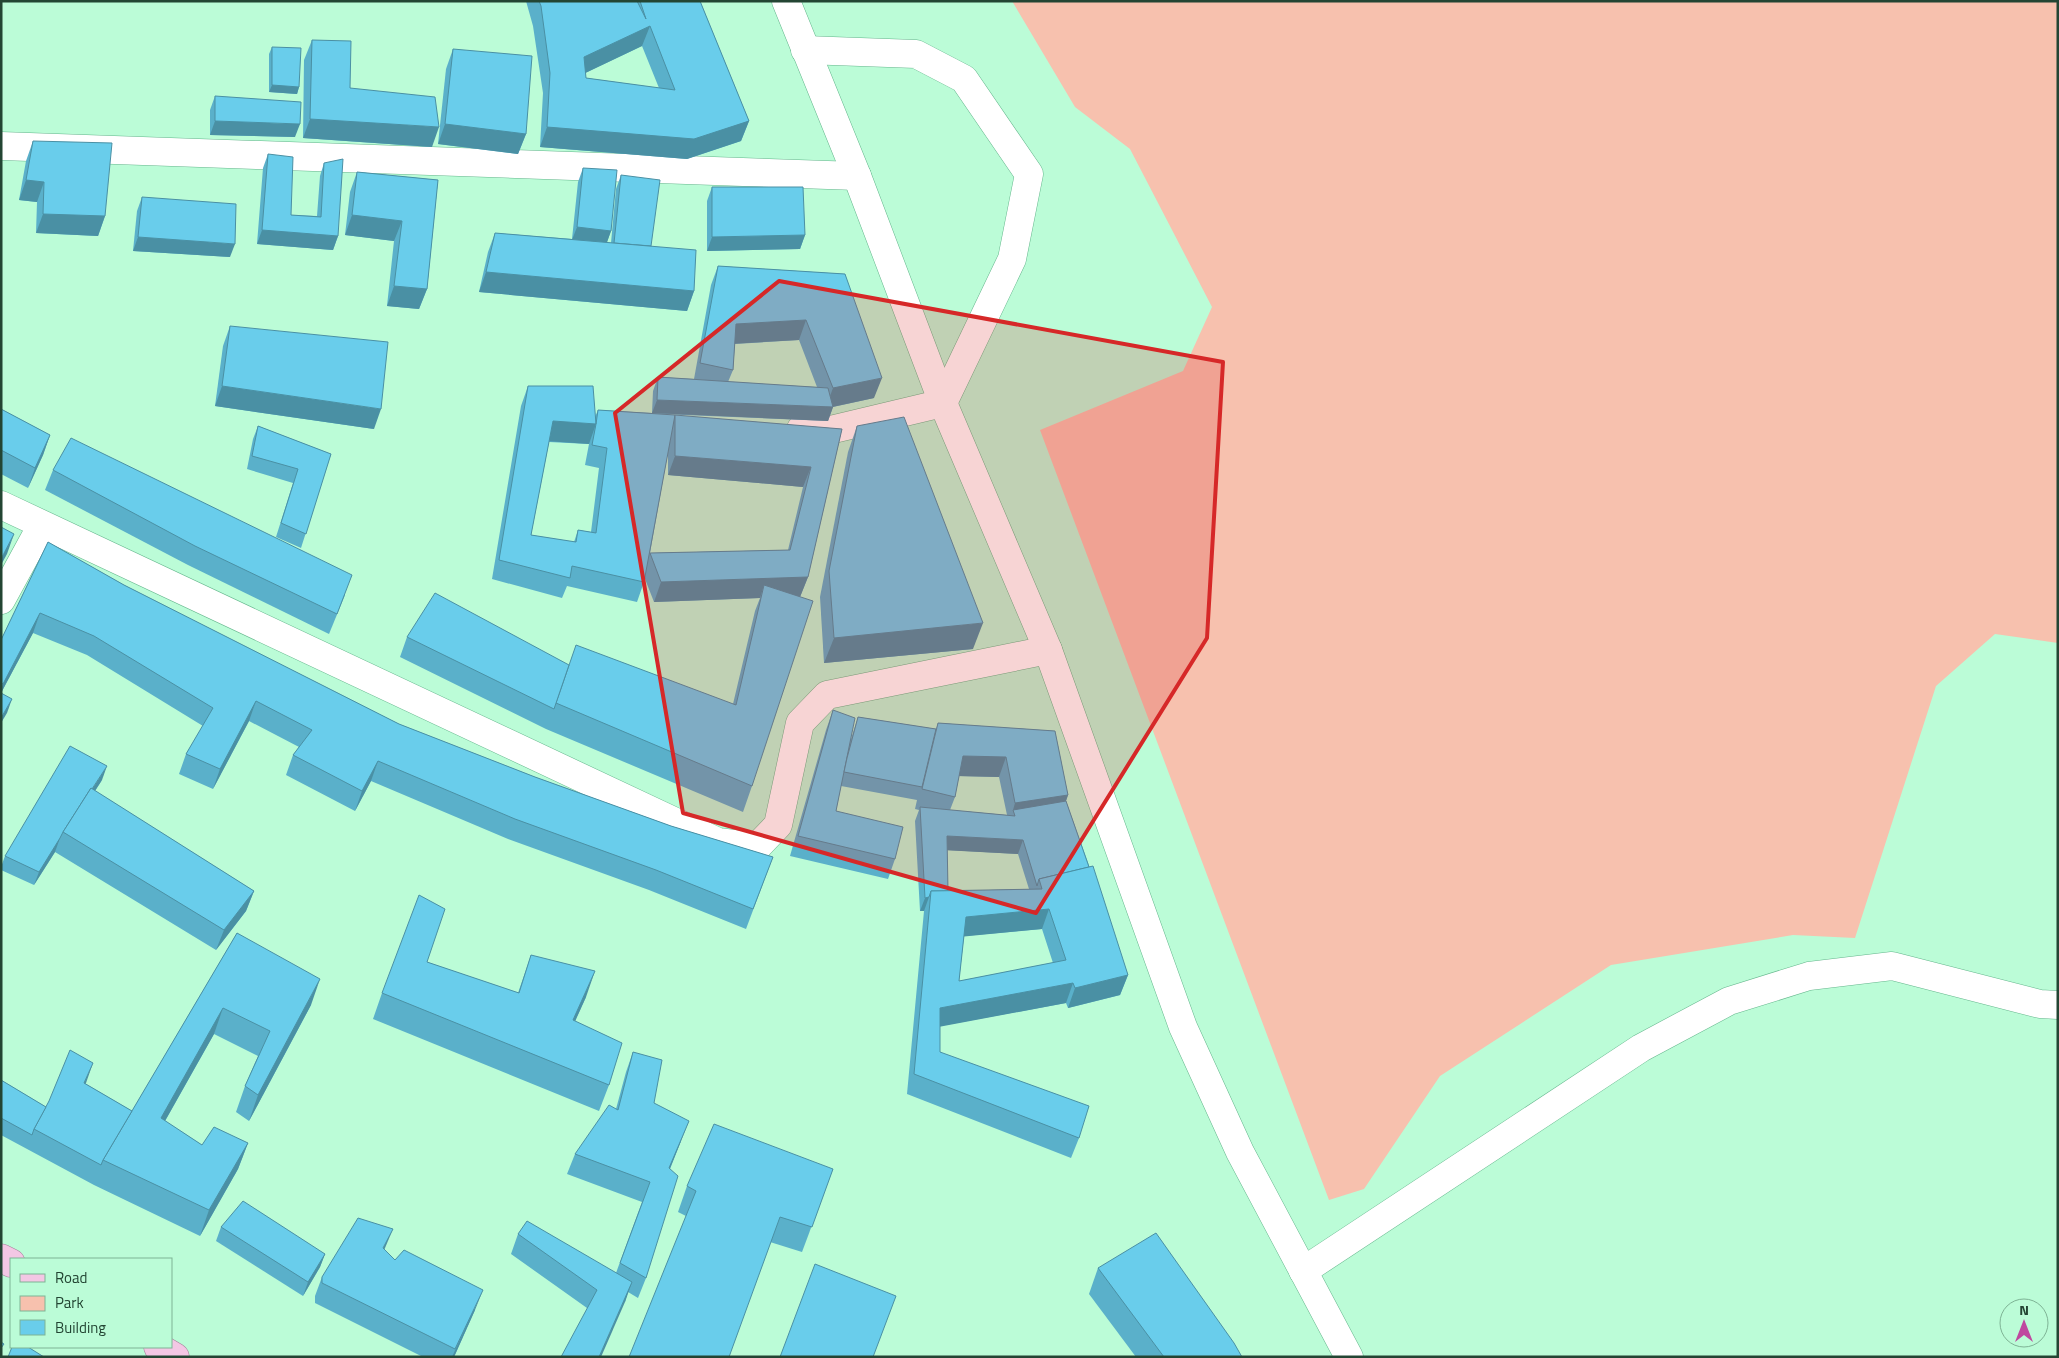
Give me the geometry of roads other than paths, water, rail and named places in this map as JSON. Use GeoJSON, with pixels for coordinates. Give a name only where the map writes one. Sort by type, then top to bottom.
{"type":"FeatureCollection","features":[{"type":"Feature","properties":{"kind":"main road"},"geometry":{"type":"LineString","coordinates":[[160,1348],[175,1357]]}},
{"type":"Feature","properties":{"kind":"street"},"geometry":{"type":"LineString","coordinates":[[786,1],[857,176],[943,403],[1048,650],[1183,1026],[1240,1152],[1349,1357]]}},
{"type":"Feature","properties":{"kind":"street"},"geometry":{"type":"LineString","coordinates":[[805,50],[916,54],[964,79],[1029,174],[1012,259],[943,403]]}},
{"type":"Feature","properties":{"kind":"street"},"geometry":{"type":"LineString","coordinates":[[1,146],[857,176]]}},
{"type":"Feature","properties":{"kind":"street"},"geometry":{"type":"LineString","coordinates":[[781,429],[830,430],[943,403]]}},
{"type":"Feature","properties":{"kind":"street"},"geometry":{"type":"LineString","coordinates":[[1,505],[718,842],[757,847],[778,825],[800,723],[827,694],[1048,650]]}},
{"type":"Feature","properties":{"kind":"street"},"geometry":{"type":"LineString","coordinates":[[1,600],[42,525]]}},
{"type":"Feature","properties":{"kind":"street"},"geometry":{"type":"LineString","coordinates":[[1303,1271],[1641,1048],[1729,1001],[1809,976],[1892,966],[2040,1004],[2058,1006]]}}]}
